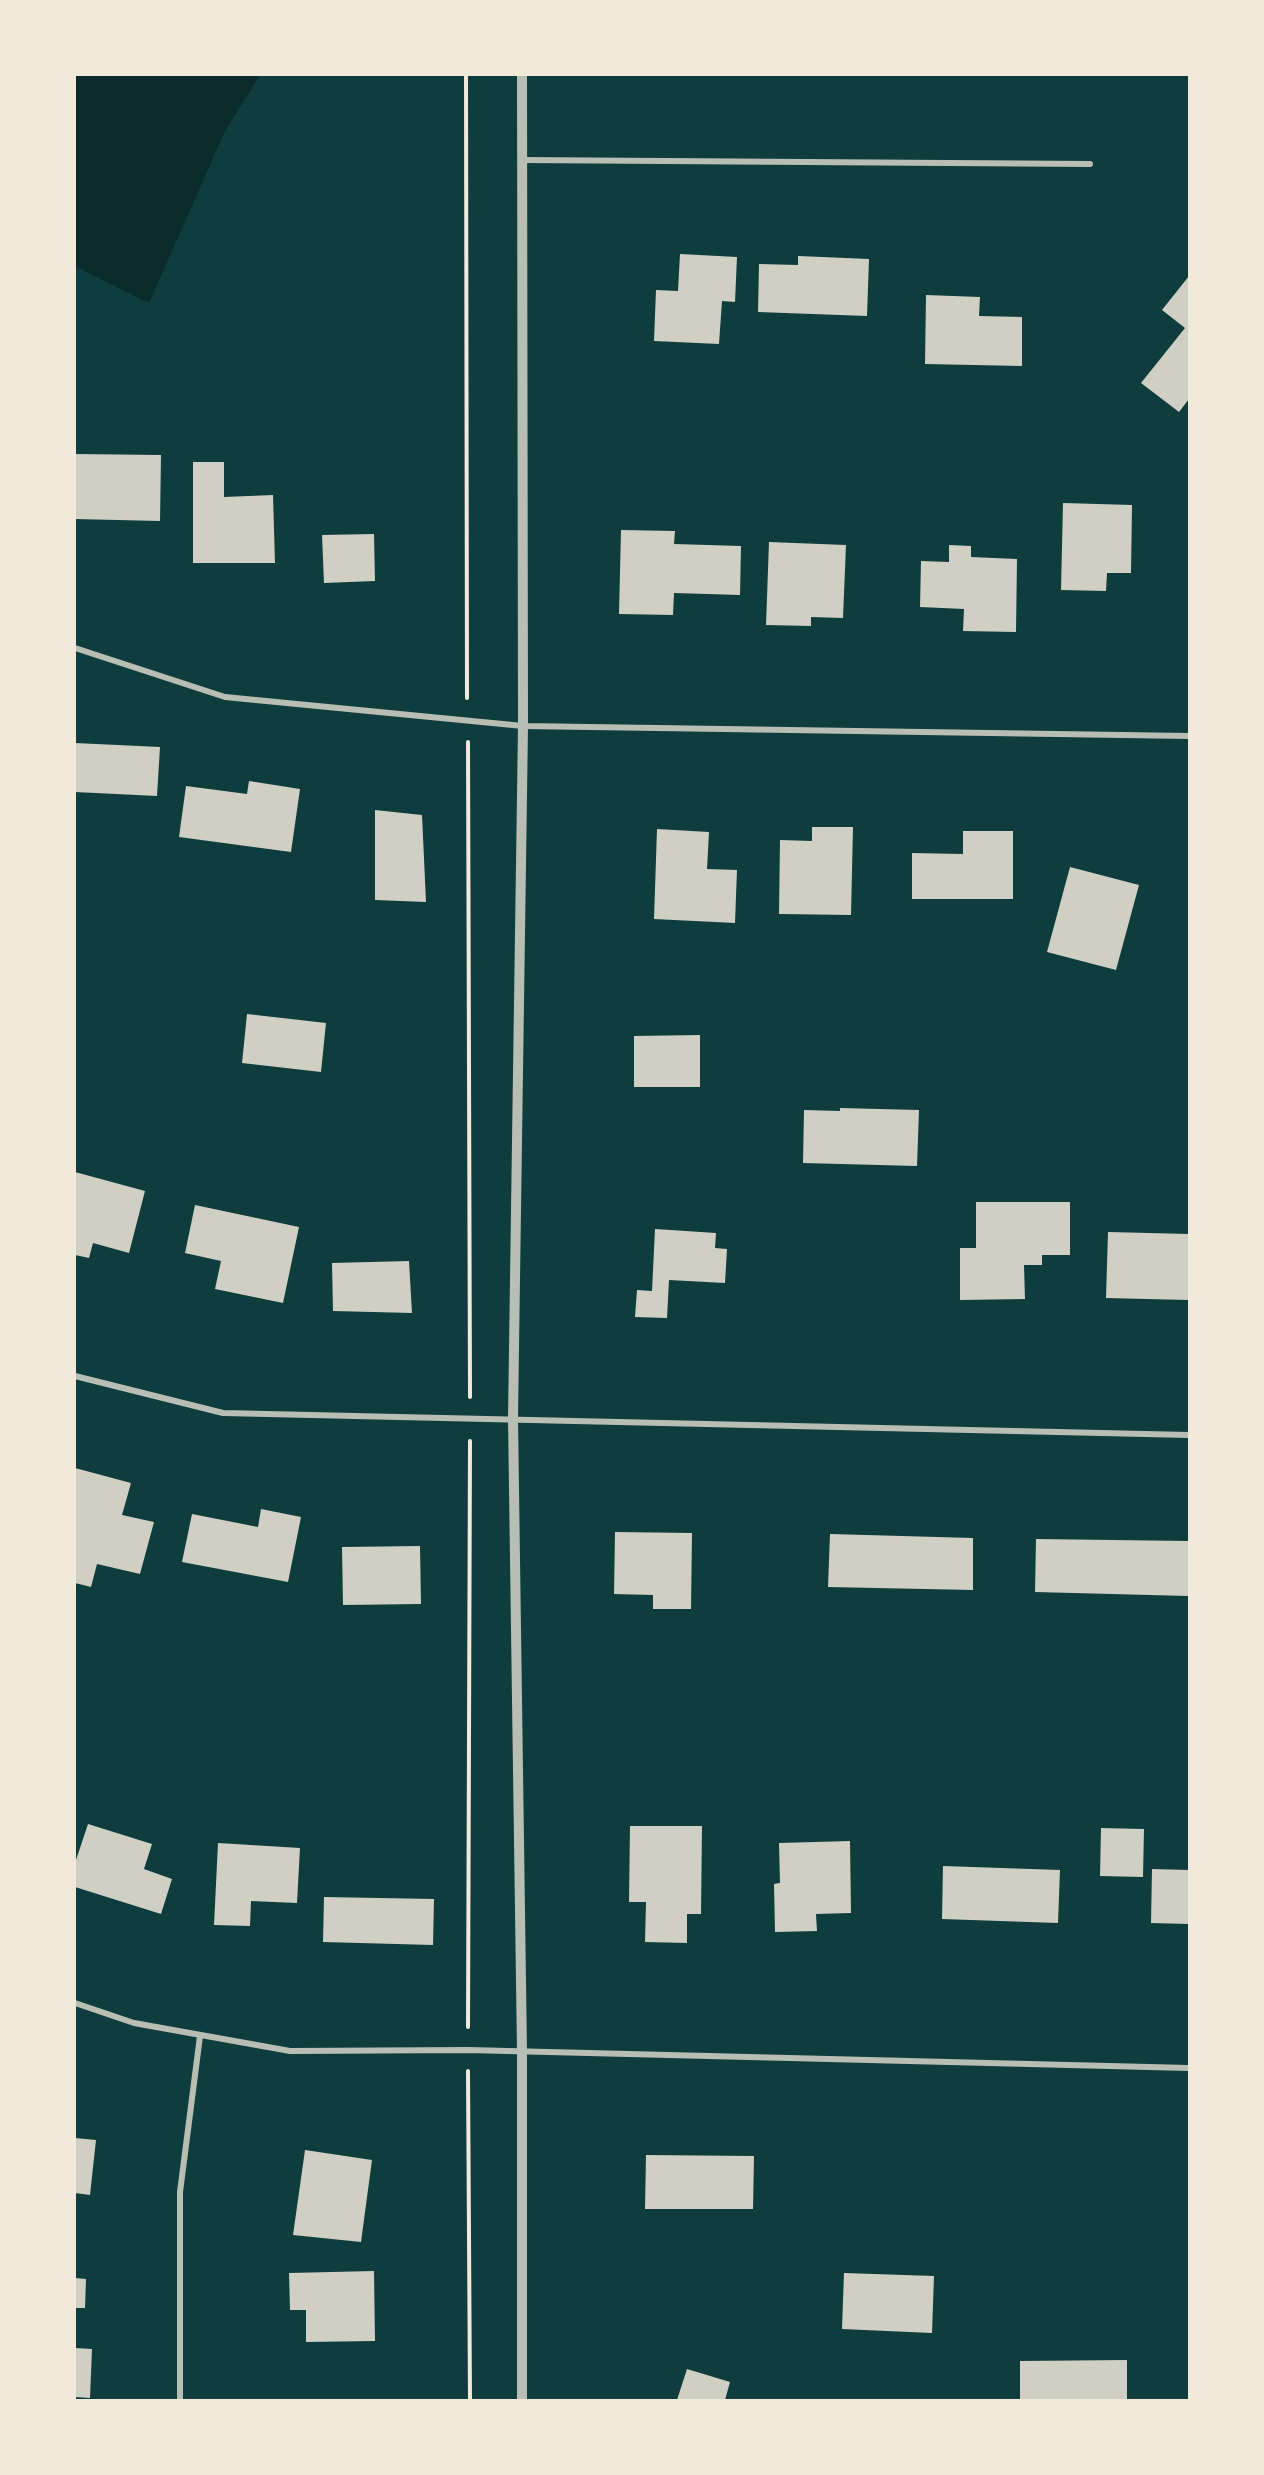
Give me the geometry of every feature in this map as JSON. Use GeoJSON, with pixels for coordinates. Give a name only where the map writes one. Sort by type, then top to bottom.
{"type":"FeatureCollection","features":[{"type":"Feature","properties":{"kind":"street"},"geometry":{"type":"LineString","coordinates":[[522,75],[523,726],[513,1418],[522,2052],[522,2400]]}},
{"type":"Feature","properties":{"kind":"street"},"geometry":{"type":"LineString","coordinates":[[522,160],[1090,164]]}},
{"type":"Feature","properties":{"kind":"street"},"geometry":{"type":"LineString","coordinates":[[75,648],[225,697],[523,726],[1189,736]]}},
{"type":"Feature","properties":{"kind":"street"},"geometry":{"type":"LineString","coordinates":[[75,1376],[223,1413],[1189,1435]]}},
{"type":"Feature","properties":{"kind":"street"},"geometry":{"type":"LineString","coordinates":[[75,2002],[134,2023],[291,2051],[468,2050],[1189,2068]]}},
{"type":"Feature","properties":{"kind":"street"},"geometry":{"type":"LineString","coordinates":[[180,2400],[180,2192],[200,2036]]}},
{"type":"Feature","properties":{"kind":"path"},"geometry":{"type":"LineString","coordinates":[[466,75],[471,1417],[468,2050],[470,2400]]}},
{"type":"Feature","properties":{"kind":"water"},"geometry":{"type":"Polygon","coordinates":[[[75,75],[260,75],[225,131],[149,303],[75,266],[75,75]]]}},
{"type":"Feature","properties":{"kind":"building"},"geometry":{"type":"Polygon","coordinates":[[[680,254],[737,257],[735,302],[722,301],[719,344],[654,341],[656,290],[678,291],[680,254]]]}},
{"type":"Feature","properties":{"kind":"building"},"geometry":{"type":"Polygon","coordinates":[[[798,256],[869,259],[867,316],[758,312],[759,264],[798,265],[798,256]]]}},
{"type":"Feature","properties":{"kind":"building"},"geometry":{"type":"Polygon","coordinates":[[[1189,276],[1189,399],[1179,412],[1141,383],[1185,328],[1162,310],[1189,276]]]}},
{"type":"Feature","properties":{"kind":"building"},"geometry":{"type":"Polygon","coordinates":[[[926,295],[980,297],[979,316],[1022,317],[1022,366],[925,364],[926,295]]]}},
{"type":"Feature","properties":{"kind":"building"},"geometry":{"type":"Polygon","coordinates":[[[75,454],[161,455],[160,521],[75,519],[75,454]]]}},
{"type":"Feature","properties":{"kind":"building"},"geometry":{"type":"Polygon","coordinates":[[[193,462],[224,462],[224,497],[273,495],[275,563],[193,563],[193,462]]]}},
{"type":"Feature","properties":{"kind":"building"},"geometry":{"type":"Polygon","coordinates":[[[1063,503],[1132,505],[1131,573],[1107,573],[1106,591],[1061,590],[1063,503]]]}},
{"type":"Feature","properties":{"kind":"building"},"geometry":{"type":"Polygon","coordinates":[[[621,530],[675,531],[674,544],[741,546],[740,595],[674,593],[673,615],[619,614],[621,530]]]}},
{"type":"Feature","properties":{"kind":"building"},"geometry":{"type":"Polygon","coordinates":[[[374,534],[375,581],[324,583],[322,535],[374,534]]]}},
{"type":"Feature","properties":{"kind":"building"},"geometry":{"type":"Polygon","coordinates":[[[769,542],[846,545],[843,618],[811,617],[811,626],[766,625],[769,542]]]}},
{"type":"Feature","properties":{"kind":"building"},"geometry":{"type":"Polygon","coordinates":[[[949,545],[971,546],[971,557],[1017,559],[1016,632],[963,631],[964,609],[920,607],[921,561],[949,562],[949,545]]]}},
{"type":"Feature","properties":{"kind":"building"},"geometry":{"type":"Polygon","coordinates":[[[75,743],[160,747],[157,796],[75,792],[75,743]]]}},
{"type":"Feature","properties":{"kind":"building"},"geometry":{"type":"Polygon","coordinates":[[[249,781],[300,789],[291,852],[179,837],[186,786],[247,794],[249,781]]]}},
{"type":"Feature","properties":{"kind":"building"},"geometry":{"type":"Polygon","coordinates":[[[375,810],[422,815],[426,902],[375,900],[375,810]]]}},
{"type":"Feature","properties":{"kind":"building"},"geometry":{"type":"Polygon","coordinates":[[[812,827],[853,827],[851,915],[779,914],[780,840],[812,841],[812,827]]]}},
{"type":"Feature","properties":{"kind":"building"},"geometry":{"type":"Polygon","coordinates":[[[657,829],[709,832],[707,869],[737,870],[735,923],[654,919],[657,829]]]}},
{"type":"Feature","properties":{"kind":"building"},"geometry":{"type":"Polygon","coordinates":[[[963,831],[1013,831],[1013,899],[912,899],[912,853],[963,854],[963,831]]]}},
{"type":"Feature","properties":{"kind":"building"},"geometry":{"type":"Polygon","coordinates":[[[1070,867],[1139,885],[1116,970],[1047,952],[1070,867]]]}},
{"type":"Feature","properties":{"kind":"building"},"geometry":{"type":"Polygon","coordinates":[[[247,1014],[326,1023],[321,1072],[242,1063],[247,1014]]]}},
{"type":"Feature","properties":{"kind":"building"},"geometry":{"type":"Polygon","coordinates":[[[700,1035],[700,1087],[634,1087],[634,1036],[700,1035]]]}},
{"type":"Feature","properties":{"kind":"building"},"geometry":{"type":"Polygon","coordinates":[[[840,1108],[919,1110],[917,1166],[803,1163],[804,1110],[840,1111],[840,1108]]]}},
{"type":"Feature","properties":{"kind":"building"},"geometry":{"type":"Polygon","coordinates":[[[75,1172],[145,1191],[129,1253],[93,1243],[89,1258],[75,1255],[75,1172]]]}},
{"type":"Feature","properties":{"kind":"building"},"geometry":{"type":"Polygon","coordinates":[[[976,1202],[1070,1202],[1070,1255],[1042,1255],[1042,1265],[1024,1265],[1025,1299],[960,1300],[960,1248],[976,1248],[976,1202]]]}},
{"type":"Feature","properties":{"kind":"building"},"geometry":{"type":"Polygon","coordinates":[[[195,1205],[299,1227],[283,1303],[215,1289],[221,1261],[185,1253],[195,1205]]]}},
{"type":"Feature","properties":{"kind":"building"},"geometry":{"type":"Polygon","coordinates":[[[655,1229],[716,1233],[715,1248],[727,1249],[725,1283],[669,1280],[667,1318],[635,1317],[637,1290],[652,1291],[655,1229]]]}},
{"type":"Feature","properties":{"kind":"building"},"geometry":{"type":"Polygon","coordinates":[[[1108,1232],[1189,1234],[1189,1300],[1106,1298],[1108,1232]]]}},
{"type":"Feature","properties":{"kind":"building"},"geometry":{"type":"Polygon","coordinates":[[[409,1261],[412,1313],[333,1311],[332,1263],[409,1261]]]}},
{"type":"Feature","properties":{"kind":"building"},"geometry":{"type":"Polygon","coordinates":[[[75,1468],[131,1483],[122,1515],[154,1522],[140,1574],[97,1564],[91,1587],[75,1583],[75,1468]]]}},
{"type":"Feature","properties":{"kind":"building"},"geometry":{"type":"Polygon","coordinates":[[[261,1509],[301,1517],[288,1582],[182,1562],[192,1514],[258,1527],[261,1509]]]}},
{"type":"Feature","properties":{"kind":"building"},"geometry":{"type":"Polygon","coordinates":[[[615,1532],[692,1533],[691,1609],[653,1609],[653,1595],[614,1594],[615,1532]]]}},
{"type":"Feature","properties":{"kind":"building"},"geometry":{"type":"Polygon","coordinates":[[[830,1534],[973,1538],[973,1590],[828,1587],[830,1534]]]}},
{"type":"Feature","properties":{"kind":"building"},"geometry":{"type":"Polygon","coordinates":[[[1036,1539],[1189,1541],[1188,1596],[1035,1592],[1036,1539]]]}},
{"type":"Feature","properties":{"kind":"building"},"geometry":{"type":"Polygon","coordinates":[[[420,1546],[421,1604],[343,1605],[342,1547],[420,1546]]]}},
{"type":"Feature","properties":{"kind":"building"},"geometry":{"type":"Polygon","coordinates":[[[88,1824],[152,1844],[144,1869],[172,1879],[161,1914],[75,1887],[75,1863],[88,1824]]]}},
{"type":"Feature","properties":{"kind":"building"},"geometry":{"type":"Polygon","coordinates":[[[630,1826],[702,1826],[701,1914],[687,1914],[687,1943],[645,1942],[646,1902],[629,1902],[630,1826]]]}},
{"type":"Feature","properties":{"kind":"building"},"geometry":{"type":"Polygon","coordinates":[[[1101,1828],[1144,1829],[1143,1877],[1100,1876],[1101,1828]]]}},
{"type":"Feature","properties":{"kind":"building"},"geometry":{"type":"Polygon","coordinates":[[[850,1841],[851,1913],[816,1914],[817,1931],[775,1932],[774,1884],[780,1883],[779,1843],[850,1841]]]}},
{"type":"Feature","properties":{"kind":"building"},"geometry":{"type":"Polygon","coordinates":[[[218,1843],[300,1848],[297,1903],[251,1901],[250,1926],[214,1925],[218,1843]]]}},
{"type":"Feature","properties":{"kind":"building"},"geometry":{"type":"Polygon","coordinates":[[[943,1866],[1060,1870],[1058,1923],[942,1919],[943,1866]]]}},
{"type":"Feature","properties":{"kind":"building"},"geometry":{"type":"Polygon","coordinates":[[[1152,1869],[1189,1870],[1189,1924],[1151,1923],[1152,1869]]]}},
{"type":"Feature","properties":{"kind":"building"},"geometry":{"type":"Polygon","coordinates":[[[324,1897],[434,1899],[433,1945],[323,1942],[324,1897]]]}},
{"type":"Feature","properties":{"kind":"building"},"geometry":{"type":"Polygon","coordinates":[[[75,2138],[96,2140],[90,2195],[75,2193],[75,2138]]]}},
{"type":"Feature","properties":{"kind":"building"},"geometry":{"type":"Polygon","coordinates":[[[305,2150],[372,2160],[361,2242],[293,2235],[305,2150]]]}},
{"type":"Feature","properties":{"kind":"building"},"geometry":{"type":"Polygon","coordinates":[[[646,2155],[754,2156],[753,2209],[645,2209],[646,2155]]]}},
{"type":"Feature","properties":{"kind":"building"},"geometry":{"type":"Polygon","coordinates":[[[374,2271],[375,2341],[306,2342],[306,2310],[290,2310],[289,2273],[374,2271]]]}},
{"type":"Feature","properties":{"kind":"building"},"geometry":{"type":"Polygon","coordinates":[[[844,2273],[934,2276],[932,2333],[842,2329],[844,2273]]]}},
{"type":"Feature","properties":{"kind":"building"},"geometry":{"type":"Polygon","coordinates":[[[75,2278],[86,2279],[85,2308],[75,2308],[75,2278]]]}},
{"type":"Feature","properties":{"kind":"building"},"geometry":{"type":"Polygon","coordinates":[[[75,2348],[92,2349],[90,2398],[75,2397],[75,2348]]]}},
{"type":"Feature","properties":{"kind":"building"},"geometry":{"type":"Polygon","coordinates":[[[1127,2360],[1127,2400],[1020,2400],[1020,2361],[1127,2360]]]}},
{"type":"Feature","properties":{"kind":"building"},"geometry":{"type":"Polygon","coordinates":[[[687,2369],[730,2382],[725,2400],[677,2400],[687,2369]]]}}]}
